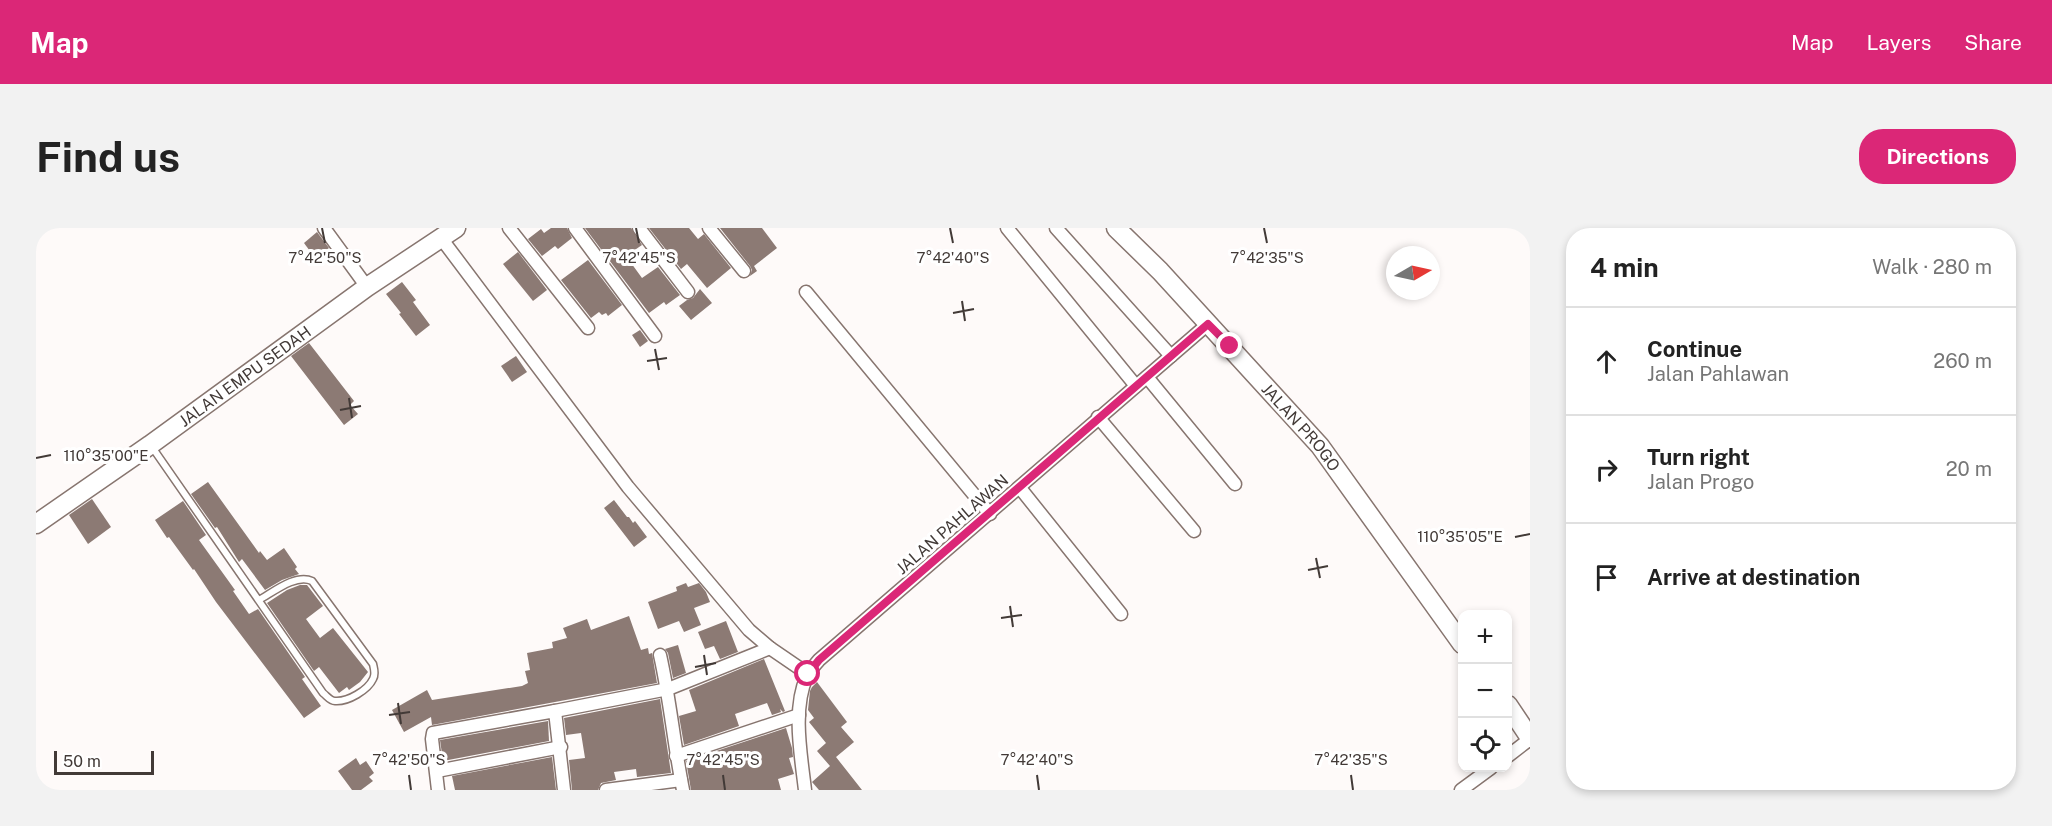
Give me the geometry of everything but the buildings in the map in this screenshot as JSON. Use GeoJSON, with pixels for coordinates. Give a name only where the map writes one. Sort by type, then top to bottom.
{"type":"FeatureCollection","features":[{"type":"Feature","properties":{"kind":"street"},"geometry":{"type":"LineString","coordinates":[[324,228],[367,287]]}},
{"type":"Feature","properties":{"kind":"street"},"geometry":{"type":"LineString","coordinates":[[509,228],[588,328]]}},
{"type":"Feature","properties":{"kind":"street"},"geometry":{"type":"LineString","coordinates":[[574,228],[655,336]]}},
{"type":"Feature","properties":{"kind":"street"},"geometry":{"type":"LineString","coordinates":[[639,228],[688,292]]}},
{"type":"Feature","properties":{"kind":"street"},"geometry":{"type":"LineString","coordinates":[[709,228],[744,271]]}},
{"type":"Feature","properties":{"kind":"street"},"geometry":{"type":"LineString","coordinates":[[1007,228],[1136,386]]}},
{"type":"Feature","properties":{"kind":"street"},"geometry":{"type":"LineString","coordinates":[[1056,228],[1171,356]]}},
{"type":"Feature","properties":{"kind":"street","name":"JALAN PROGO"},"geometry":{"type":"LineString","coordinates":[[1116,228],[1160,271],[1320,446],[1458,638]]}},
{"type":"Feature","properties":{"kind":"street"},"geometry":{"type":"LineString","coordinates":[[448,233],[628,487],[749,630],[770,648],[808,674]]}},
{"type":"Feature","properties":{"kind":"street","name":"JALAN EMPU SEDAH"},"geometry":{"type":"LineString","coordinates":[[36,524],[150,445],[367,287],[448,233]]}},
{"type":"Feature","properties":{"kind":"street"},"geometry":{"type":"LineString","coordinates":[[806,292],[990,514]]}},
{"type":"Feature","properties":{"kind":"street","name":"JALAN PAHLAWAN"},"geometry":{"type":"LineString","coordinates":[[805,790],[799,716],[804,685],[808,674],[819,660],[1208,324]]}},
{"type":"Feature","properties":{"kind":"street"},"geometry":{"type":"LineString","coordinates":[[1147,377],[1235,484]]}},
{"type":"Feature","properties":{"kind":"street"},"geometry":{"type":"LineString","coordinates":[[1098,417],[1194,531]]}},
{"type":"Feature","properties":{"kind":"street"},"geometry":{"type":"LineString","coordinates":[[1020,488],[1121,614]]}},
{"type":"Feature","properties":{"kind":"street"},"geometry":{"type":"LineString","coordinates":[[438,790],[433,733],[668,689],[770,648]]}},
{"type":"Feature","properties":{"kind":"street"},"geometry":{"type":"LineString","coordinates":[[606,790],[682,785],[668,689],[660,655]]}},
{"type":"Feature","properties":{"kind":"street"},"geometry":{"type":"LineString","coordinates":[[555,711],[561,747],[564,790]]}},
{"type":"Feature","properties":{"kind":"street"},"geometry":{"type":"LineString","coordinates":[[1512,711],[1530,739],[1512,753]]}},
{"type":"Feature","properties":{"kind":"street"},"geometry":{"type":"LineString","coordinates":[[676,756],[799,716]]}},
{"type":"Feature","properties":{"kind":"street"},"geometry":{"type":"LineString","coordinates":[[437,771],[561,747]]}},
{"type":"Feature","properties":{"kind":"street"},"geometry":{"type":"LineString","coordinates":[[1461,790],[1486,772]]}},
{"type":"Feature","properties":{"kind":"lane"},"geometry":{"type":"LineString","coordinates":[[150,445],[323,693],[336,701],[343,700],[358,694],[372,681],[375,676],[373,664],[312,581],[296,580],[259,600]]}},
{"type":"Feature","properties":{"kind":"route"},"geometry":{"type":"LineString","coordinates":[[808,674],[819,660],[1208,324],[1230,346]]}}]}
